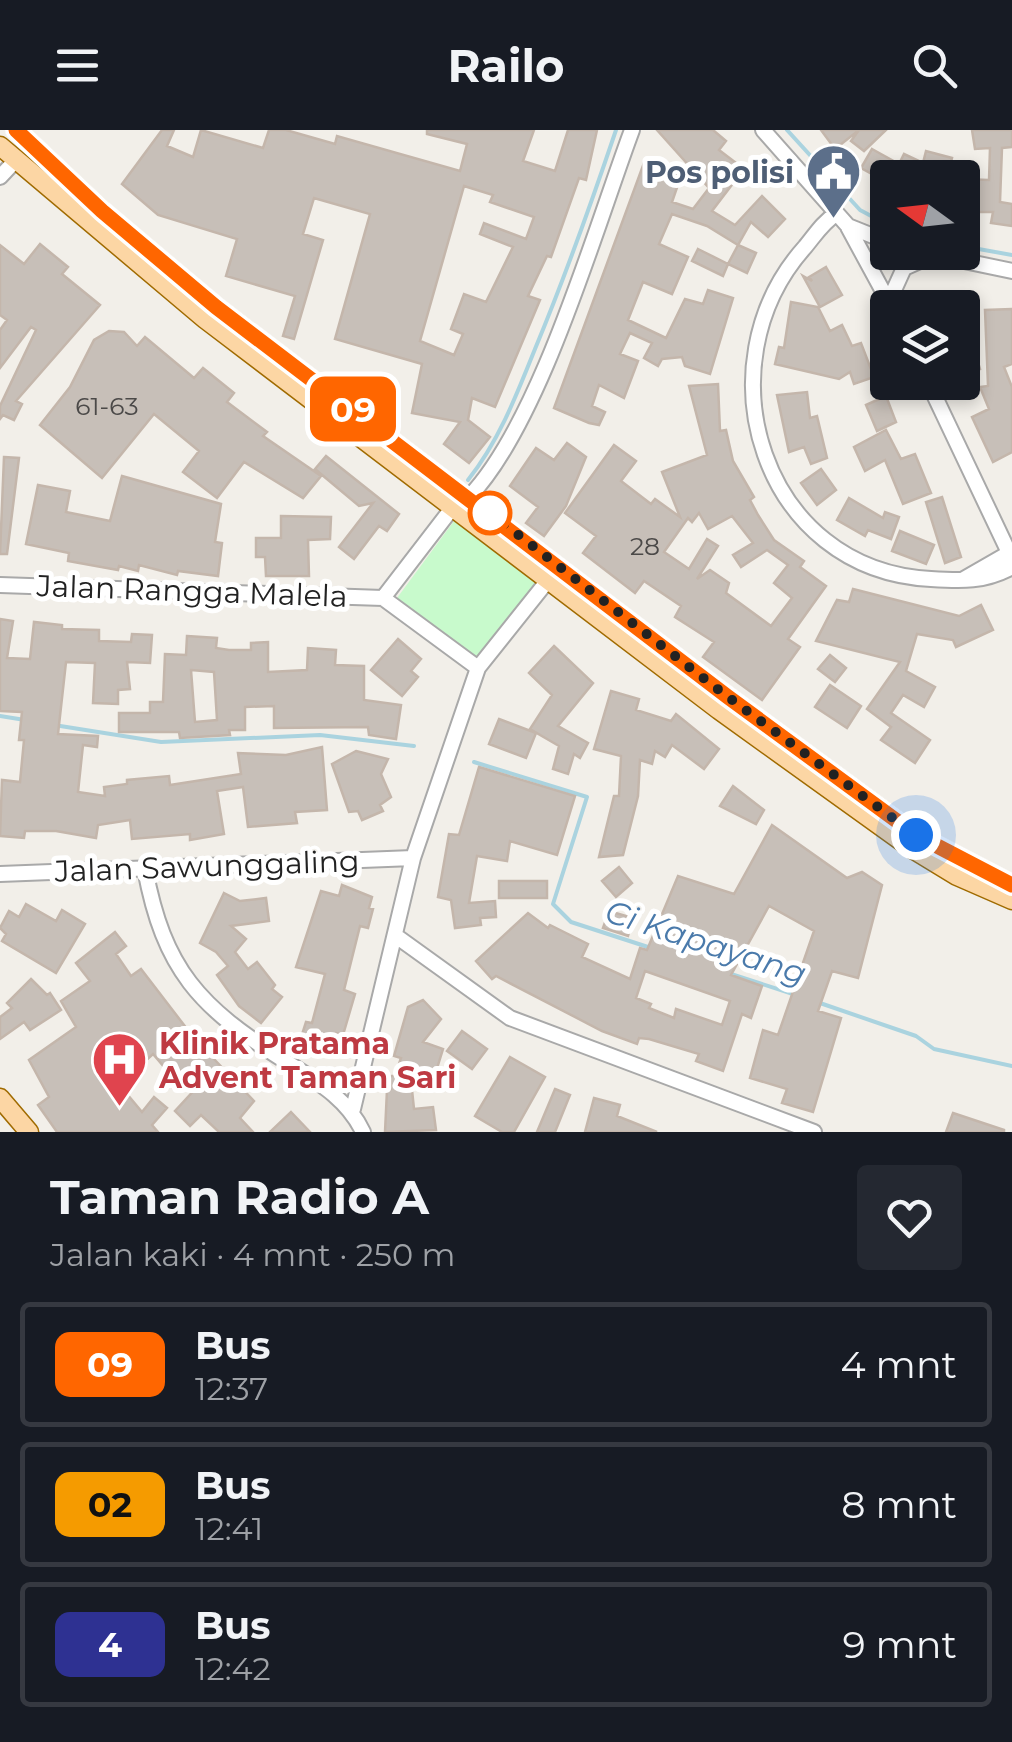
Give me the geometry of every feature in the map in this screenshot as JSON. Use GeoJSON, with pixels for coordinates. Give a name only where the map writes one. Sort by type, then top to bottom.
{"type":"FeatureCollection","features":[{"type":"Feature","properties":{"kind":"main road"},"geometry":{"type":"LineString","coordinates":[[16,160],[29,134],[102,211],[461,502],[832,783],[960,870],[1012,900]]}},
{"type":"Feature","properties":{"kind":"main road"},"geometry":{"type":"LineString","coordinates":[[0,146],[205,319],[461,502]]}},
{"type":"Feature","properties":{"kind":"main road"},"geometry":{"type":"LineString","coordinates":[[960,870],[1012,885]]}},
{"type":"Feature","properties":{"kind":"main road"},"geometry":{"type":"LineString","coordinates":[[0,1098],[29,1132]]}},
{"type":"Feature","properties":{"kind":"street"},"geometry":{"type":"LineString","coordinates":[[478,668],[383,598],[461,502],[532,394],[632,130]]}},
{"type":"Feature","properties":{"kind":"street"},"geometry":{"type":"LineString","coordinates":[[763,130],[842,220],[883,290]]}},
{"type":"Feature","properties":{"kind":"street"},"geometry":{"type":"LineString","coordinates":[[0,177],[16,160]]}},
{"type":"Feature","properties":{"kind":"street"},"geometry":{"type":"LineString","coordinates":[[842,220],[817,233],[787,266],[766,306],[753,349],[750,394],[758,438],[769,466],[801,516],[834,546],[874,567],[917,579],[988,579],[1011,560],[936,400]]}},
{"type":"Feature","properties":{"kind":"street"},"geometry":{"type":"LineString","coordinates":[[842,220],[870,233]]}},
{"type":"Feature","properties":{"kind":"street"},"geometry":{"type":"LineString","coordinates":[[980,265],[1012,271]]}},
{"type":"Feature","properties":{"kind":"street"},"geometry":{"type":"LineString","coordinates":[[352,1109],[413,858],[478,668],[554,573]]}},
{"type":"Feature","properties":{"kind":"street","name":"Jalan Rangga Malela"},"geometry":{"type":"LineString","coordinates":[[0,584],[383,598]]}},
{"type":"Feature","properties":{"kind":"street","name":"Jalan Sawunggaling"},"geometry":{"type":"LineString","coordinates":[[0,874],[413,858]]}},
{"type":"Feature","properties":{"kind":"street"},"geometry":{"type":"LineString","coordinates":[[144,869],[155,922],[176,963],[204,1002],[245,1036],[352,1109],[363,1132]]}},
{"type":"Feature","properties":{"kind":"street"},"geometry":{"type":"LineString","coordinates":[[396,936],[510,1018],[814,1132]]}},
{"type":"Feature","properties":{"kind":"green space"},"geometry":{"type":"Polygon","coordinates":[[[454,521],[536,582],[479,659],[397,598],[454,521]]]}},
{"type":"Feature","properties":{"kind":"building"},"geometry":{"type":"Polygon","coordinates":[[[162,130],[174,130],[167,146],[193,157],[201,130],[263,148],[269,130],[286,130],[335,144],[337,136],[460,171],[467,144],[427,134],[427,130],[534,130],[523,161],[555,171],[568,130],[597,130],[586,180],[579,178],[551,257],[547,256],[528,296],[540,300],[495,407],[472,398],[468,420],[490,437],[469,463],[444,444],[460,422],[412,413],[422,364],[335,339],[370,214],[314,198],[303,234],[323,240],[294,339],[283,336],[295,296],[226,276],[237,239],[158,215],[122,184],[162,130]],[[464,186],[420,341],[454,355],[463,334],[451,329],[464,294],[486,302],[513,247],[480,234],[484,223],[526,239],[534,217],[490,202],[493,195],[464,186]]]}},
{"type":"Feature","properties":{"kind":"building"},"geometry":{"type":"Polygon","coordinates":[[[657,130],[713,130],[726,141],[719,150],[744,169],[712,211],[735,225],[762,196],[785,219],[768,237],[751,222],[738,245],[707,226],[672,214],[659,244],[688,257],[672,294],[643,282],[628,320],[666,338],[685,299],[703,304],[708,290],[733,298],[710,374],[685,366],[682,357],[662,359],[658,366],[644,358],[652,343],[630,333],[620,354],[638,361],[624,398],[599,385],[592,406],[605,412],[599,425],[589,423],[554,408],[645,160],[682,173],[672,202],[693,209],[709,188],[657,130]]]}},
{"type":"Feature","properties":{"kind":"building"},"geometry":{"type":"Polygon","coordinates":[[[821,130],[859,130],[835,149],[821,130]]]}},
{"type":"Feature","properties":{"kind":"building"},"geometry":{"type":"Polygon","coordinates":[[[859,130],[886,130],[864,151],[851,141],[859,130]]]}},
{"type":"Feature","properties":{"kind":"building"},"geometry":{"type":"Polygon","coordinates":[[[972,130],[1012,130],[1012,147],[1002,148],[1000,202],[1012,204],[1012,226],[991,223],[993,212],[980,212],[980,180],[989,180],[990,148],[975,149],[972,130]]]}},
{"type":"Feature","properties":{"kind":"building"},"geometry":{"type":"Polygon","coordinates":[[[872,149],[892,160],[870,160],[870,173],[861,168],[872,149]]]}},
{"type":"Feature","properties":{"kind":"building"},"geometry":{"type":"Polygon","coordinates":[[[926,151],[952,160],[924,160],[926,151]]]}},
{"type":"Feature","properties":{"kind":"building"},"geometry":{"type":"Polygon","coordinates":[[[40,244],[68,267],[62,274],[100,305],[16,401],[22,404],[14,420],[3,415],[0,419],[0,406],[36,330],[31,327],[0,368],[0,330],[7,320],[0,315],[0,245],[24,264],[40,244]]]}},
{"type":"Feature","properties":{"kind":"building"},"geometry":{"type":"Polygon","coordinates":[[[738,245],[756,253],[747,273],[728,264],[738,245]]]}},
{"type":"Feature","properties":{"kind":"building"},"geometry":{"type":"Polygon","coordinates":[[[698,249],[728,264],[723,276],[692,261],[698,249]]]}},
{"type":"Feature","properties":{"kind":"building"},"geometry":{"type":"Polygon","coordinates":[[[826,267],[842,295],[820,307],[803,276],[812,281],[809,277],[826,267]]]}},
{"type":"Feature","properties":{"kind":"building"},"geometry":{"type":"Polygon","coordinates":[[[791,302],[818,307],[830,331],[842,325],[852,346],[861,343],[870,378],[854,384],[850,372],[839,379],[775,364],[779,347],[784,348],[791,302]]]}},
{"type":"Feature","properties":{"kind":"building"},"geometry":{"type":"Polygon","coordinates":[[[1012,309],[1012,364],[1004,367],[1012,387],[1012,452],[993,462],[972,417],[989,409],[980,387],[988,386],[985,310],[1012,309]]]}},
{"type":"Feature","properties":{"kind":"building"},"geometry":{"type":"Polygon","coordinates":[[[109,331],[124,332],[137,346],[145,337],[194,378],[203,368],[234,393],[227,402],[267,432],[263,436],[321,476],[303,498],[244,462],[217,498],[183,472],[199,451],[154,414],[102,478],[40,425],[70,387],[94,340],[109,331]]]}},
{"type":"Feature","properties":{"kind":"building"},"geometry":{"type":"Polygon","coordinates":[[[718,384],[720,431],[726,430],[733,461],[754,497],[750,500],[758,515],[774,540],[804,561],[800,567],[826,586],[788,639],[800,647],[762,700],[703,657],[714,642],[675,617],[681,606],[644,581],[635,593],[583,553],[596,536],[565,513],[614,445],[636,461],[621,481],[651,504],[655,499],[680,517],[662,472],[707,455],[689,386],[718,384]],[[699,513],[692,522],[688,518],[664,552],[689,569],[707,539],[718,546],[697,579],[710,570],[729,583],[726,593],[771,626],[792,598],[774,583],[788,565],[767,550],[741,567],[733,555],[753,543],[732,516],[708,529],[699,513]]]}},
{"type":"Feature","properties":{"kind":"building"},"geometry":{"type":"Polygon","coordinates":[[[807,392],[810,418],[817,416],[827,458],[811,464],[804,447],[789,452],[777,395],[807,392]]]}},
{"type":"Feature","properties":{"kind":"building"},"geometry":{"type":"Polygon","coordinates":[[[888,400],[896,422],[877,431],[866,405],[888,400]]]}},
{"type":"Feature","properties":{"kind":"building"},"geometry":{"type":"Polygon","coordinates":[[[886,430],[901,459],[915,454],[931,493],[903,504],[885,460],[865,471],[854,447],[886,430]]]}},
{"type":"Feature","properties":{"kind":"building"},"geometry":{"type":"Polygon","coordinates":[[[567,443],[586,457],[566,506],[544,536],[526,523],[538,507],[510,486],[536,448],[554,460],[567,443]]]}},
{"type":"Feature","properties":{"kind":"building"},"geometry":{"type":"Polygon","coordinates":[[[326,456],[399,514],[387,531],[379,526],[354,559],[339,547],[373,503],[359,506],[315,469],[326,456]]]}},
{"type":"Feature","properties":{"kind":"building"},"geometry":{"type":"Polygon","coordinates":[[[4,457],[19,458],[7,554],[0,554],[4,457]]]}},
{"type":"Feature","properties":{"kind":"building"},"geometry":{"type":"Polygon","coordinates":[[[821,469],[836,490],[817,505],[801,483],[821,469]]]}},
{"type":"Feature","properties":{"kind":"building"},"geometry":{"type":"Polygon","coordinates":[[[122,476],[221,504],[215,542],[222,543],[218,576],[178,571],[177,575],[139,565],[138,571],[119,566],[118,570],[68,561],[69,553],[26,544],[38,485],[70,491],[66,512],[110,521],[122,476]]]}},
{"type":"Feature","properties":{"kind":"building"},"geometry":{"type":"Polygon","coordinates":[[[942,497],[961,557],[945,563],[926,502],[942,497]]]}},
{"type":"Feature","properties":{"kind":"building"},"geometry":{"type":"Polygon","coordinates":[[[849,498],[883,518],[885,512],[899,517],[891,539],[868,530],[865,536],[837,520],[849,498]]]}},
{"type":"Feature","properties":{"kind":"building"},"geometry":{"type":"Polygon","coordinates":[[[281,516],[331,517],[330,539],[308,540],[309,576],[266,576],[265,557],[256,557],[256,538],[281,538],[281,516]]]}},
{"type":"Feature","properties":{"kind":"building"},"geometry":{"type":"Polygon","coordinates":[[[900,531],[934,545],[926,564],[892,551],[900,531]]]}},
{"type":"Feature","properties":{"kind":"building"},"geometry":{"type":"Polygon","coordinates":[[[853,589],[959,616],[981,605],[993,630],[956,647],[953,640],[917,634],[906,671],[935,687],[924,707],[903,695],[891,713],[930,740],[915,763],[881,740],[891,727],[867,709],[900,662],[816,641],[837,600],[849,602],[853,589]]]}},
{"type":"Feature","properties":{"kind":"building"},"geometry":{"type":"Polygon","coordinates":[[[0,619],[13,621],[7,658],[30,659],[34,622],[62,625],[62,629],[99,630],[99,641],[131,642],[132,634],[152,635],[150,663],[127,662],[130,689],[118,690],[118,704],[93,703],[95,663],[66,662],[58,734],[98,736],[97,747],[83,745],[78,792],[105,796],[104,787],[127,784],[127,780],[169,776],[170,785],[241,774],[238,753],[286,755],[322,747],[327,810],[295,812],[297,823],[248,827],[243,787],[217,791],[224,834],[190,840],[190,834],[132,839],[130,820],[98,825],[96,838],[56,831],[25,831],[24,838],[0,836],[2,780],[20,782],[24,740],[19,740],[22,712],[0,711],[0,619]]]}},
{"type":"Feature","properties":{"kind":"building"},"geometry":{"type":"Polygon","coordinates":[[[187,636],[217,638],[216,648],[229,650],[251,650],[251,643],[268,642],[268,672],[307,670],[308,648],[336,650],[335,665],[364,666],[364,700],[401,705],[396,739],[369,735],[368,727],[274,728],[274,706],[245,707],[245,730],[229,730],[230,735],[180,738],[179,732],[119,732],[119,713],[150,713],[150,702],[163,702],[165,654],[186,655],[187,636]],[[191,670],[195,722],[217,720],[214,672],[191,670]]]}},
{"type":"Feature","properties":{"kind":"building"},"geometry":{"type":"Polygon","coordinates":[[[398,639],[421,659],[411,671],[418,677],[402,696],[371,670],[398,639]]]}},
{"type":"Feature","properties":{"kind":"building"},"geometry":{"type":"Polygon","coordinates":[[[554,646],[593,683],[558,726],[588,743],[580,758],[574,754],[568,774],[553,769],[559,746],[530,729],[552,695],[529,673],[554,646]]]}},
{"type":"Feature","properties":{"kind":"building"},"geometry":{"type":"Polygon","coordinates":[[[830,655],[846,668],[835,682],[818,669],[830,655]]]}},
{"type":"Feature","properties":{"kind":"building"},"geometry":{"type":"Polygon","coordinates":[[[830,685],[861,706],[847,728],[815,707],[830,685]]]}},
{"type":"Feature","properties":{"kind":"building"},"geometry":{"type":"Polygon","coordinates":[[[611,691],[639,699],[636,710],[671,721],[676,714],[719,749],[704,769],[672,745],[665,757],[655,751],[652,764],[640,760],[638,796],[623,855],[599,857],[614,796],[619,796],[621,756],[594,749],[611,691]]]}},
{"type":"Feature","properties":{"kind":"building"},"geometry":{"type":"Polygon","coordinates":[[[499,719],[536,733],[526,758],[489,744],[499,719]]]}},
{"type":"Feature","properties":{"kind":"building"},"geometry":{"type":"Polygon","coordinates":[[[356,751],[388,759],[381,774],[391,797],[380,805],[383,811],[362,820],[358,811],[349,812],[332,764],[356,751]]]}},
{"type":"Feature","properties":{"kind":"building"},"geometry":{"type":"Polygon","coordinates":[[[479,767],[575,796],[557,855],[510,841],[507,861],[477,856],[469,903],[495,901],[496,917],[480,918],[481,925],[455,928],[451,900],[438,897],[449,834],[459,835],[479,767]]]}},
{"type":"Feature","properties":{"kind":"building"},"geometry":{"type":"Polygon","coordinates":[[[733,786],[764,810],[756,824],[720,806],[733,786]]]}},
{"type":"Feature","properties":{"kind":"building"},"geometry":{"type":"Polygon","coordinates":[[[772,825],[847,878],[862,872],[882,885],[858,978],[832,971],[818,1011],[841,1018],[813,1112],[782,1103],[787,1089],[750,1078],[763,1030],[778,1035],[814,931],[769,906],[731,975],[762,986],[751,1018],[742,1014],[723,1071],[696,1061],[699,1054],[649,1039],[639,1038],[637,1044],[602,1031],[496,976],[492,979],[476,961],[528,913],[548,928],[550,925],[588,944],[582,957],[630,979],[640,948],[647,950],[678,876],[734,894],[772,825]],[[645,971],[636,998],[674,1018],[676,1009],[722,1025],[730,1001],[645,971]]]}},
{"type":"Feature","properties":{"kind":"building"},"geometry":{"type":"Polygon","coordinates":[[[619,867],[632,883],[616,897],[602,881],[619,867]]]}},
{"type":"Feature","properties":{"kind":"building"},"geometry":{"type":"Polygon","coordinates":[[[499,881],[547,881],[547,898],[499,898],[499,881]]]}},
{"type":"Feature","properties":{"kind":"building"},"geometry":{"type":"Polygon","coordinates":[[[342,885],[372,897],[369,908],[373,909],[368,928],[360,926],[344,990],[355,994],[343,1035],[336,1033],[330,1054],[299,1044],[306,1022],[312,1023],[325,974],[296,967],[321,891],[339,896],[342,885]]]}},
{"type":"Feature","properties":{"kind":"building"},"geometry":{"type":"Polygon","coordinates":[[[224,893],[240,901],[266,898],[269,921],[231,926],[246,939],[235,952],[248,969],[257,962],[275,985],[272,989],[282,997],[261,1023],[239,1006],[217,975],[228,966],[216,952],[200,943],[224,893]]]}},
{"type":"Feature","properties":{"kind":"building"},"geometry":{"type":"Polygon","coordinates":[[[26,904],[56,921],[62,910],[85,924],[56,973],[2,941],[6,934],[0,928],[9,911],[19,917],[26,904]]]}},
{"type":"Feature","properties":{"kind":"building"},"geometry":{"type":"Polygon","coordinates":[[[609,911],[633,918],[628,936],[603,928],[609,911]]]}},
{"type":"Feature","properties":{"kind":"building"},"geometry":{"type":"Polygon","coordinates":[[[115,932],[126,946],[116,954],[131,976],[141,969],[194,1038],[254,1101],[240,1118],[253,1132],[219,1132],[201,1115],[190,1126],[175,1111],[198,1086],[177,1068],[170,1074],[153,1054],[132,1073],[136,1079],[122,1088],[142,1112],[154,1097],[167,1108],[152,1125],[158,1132],[57,1132],[38,1105],[49,1097],[29,1060],[76,1027],[61,1001],[90,981],[76,963],[115,932]]]}},
{"type":"Feature","properties":{"kind":"building"},"geometry":{"type":"Polygon","coordinates":[[[31,979],[47,995],[50,993],[61,1010],[30,1030],[24,1022],[0,1039],[0,1017],[12,1008],[7,1003],[31,979]]]}},
{"type":"Feature","properties":{"kind":"building"},"geometry":{"type":"Polygon","coordinates":[[[423,1000],[441,1019],[423,1042],[443,1049],[434,1078],[410,1071],[414,1109],[433,1107],[436,1130],[385,1132],[387,1090],[391,1089],[390,1076],[395,1076],[401,1058],[394,1056],[408,1007],[423,1000]]]}},
{"type":"Feature","properties":{"kind":"building"},"geometry":{"type":"Polygon","coordinates":[[[462,1031],[487,1049],[472,1069],[447,1051],[462,1031]]]}},
{"type":"Feature","properties":{"kind":"building"},"geometry":{"type":"Polygon","coordinates":[[[510,1057],[545,1077],[514,1132],[502,1132],[475,1116],[510,1057]]]}},
{"type":"Feature","properties":{"kind":"building"},"geometry":{"type":"Polygon","coordinates":[[[555,1089],[570,1095],[555,1132],[537,1132],[555,1089]]]}},
{"type":"Feature","properties":{"kind":"building"},"geometry":{"type":"Polygon","coordinates":[[[594,1098],[620,1105],[617,1116],[657,1132],[585,1132],[594,1098]]]}},
{"type":"Feature","properties":{"kind":"building"},"geometry":{"type":"Polygon","coordinates":[[[291,1112],[310,1132],[270,1132],[291,1112]]]}},
{"type":"Feature","properties":{"kind":"building"},"geometry":{"type":"Polygon","coordinates":[[[953,1113],[1004,1130],[1004,1132],[946,1132],[953,1113]]]}},
{"type":"Feature","properties":{"kind":"waterway"},"geometry":{"type":"LineString","coordinates":[[468,480],[498,433],[521,383],[616,130]]}},
{"type":"Feature","properties":{"kind":"waterway"},"geometry":{"type":"LineString","coordinates":[[787,130],[860,210],[870,215]]}},
{"type":"Feature","properties":{"kind":"waterway"},"geometry":{"type":"LineString","coordinates":[[980,249],[1012,255]]}},
{"type":"Feature","properties":{"kind":"waterway","name":"Ci Kapayang"},"geometry":{"type":"LineString","coordinates":[[0,716],[25,720]]}},
{"type":"Feature","properties":{"kind":"waterway","name":"Ci Kapayang"},"geometry":{"type":"LineString","coordinates":[[54,725],[161,742],[320,735],[414,746]]}},
{"type":"Feature","properties":{"kind":"waterway","name":"Ci Kapayang"},"geometry":{"type":"LineString","coordinates":[[474,762],[587,797],[553,904],[571,922],[651,948]]}},
{"type":"Feature","properties":{"kind":"waterway","name":"Ci Kapayang"},"geometry":{"type":"LineString","coordinates":[[731,974],[793,994]]}},
{"type":"Feature","properties":{"kind":"waterway","name":"Ci Kapayang"},"geometry":{"type":"LineString","coordinates":[[817,1002],[916,1036],[934,1049],[1012,1066]]}},
{"type":"Feature","properties":{"kind":"bus line","name":"09"},"geometry":{"type":"LineString","coordinates":[[16,130],[102,211],[216,307],[728,697],[916,835],[964,864],[1012,885]]}},
{"type":"Feature","properties":{"kind":"place","name":"Pos polisi"},"geometry":{"type":"Point","coordinates":[833,221]}},
{"type":"Feature","properties":{"kind":"place","name":"Klinik Pratama Advent Taman Sari"},"geometry":{"type":"Point","coordinates":[120,1109]}},
{"type":"Feature","properties":{"kind":"route"},"geometry":{"type":"LineString","coordinates":[[490,513],[728,697],[916,835]]}}]}
